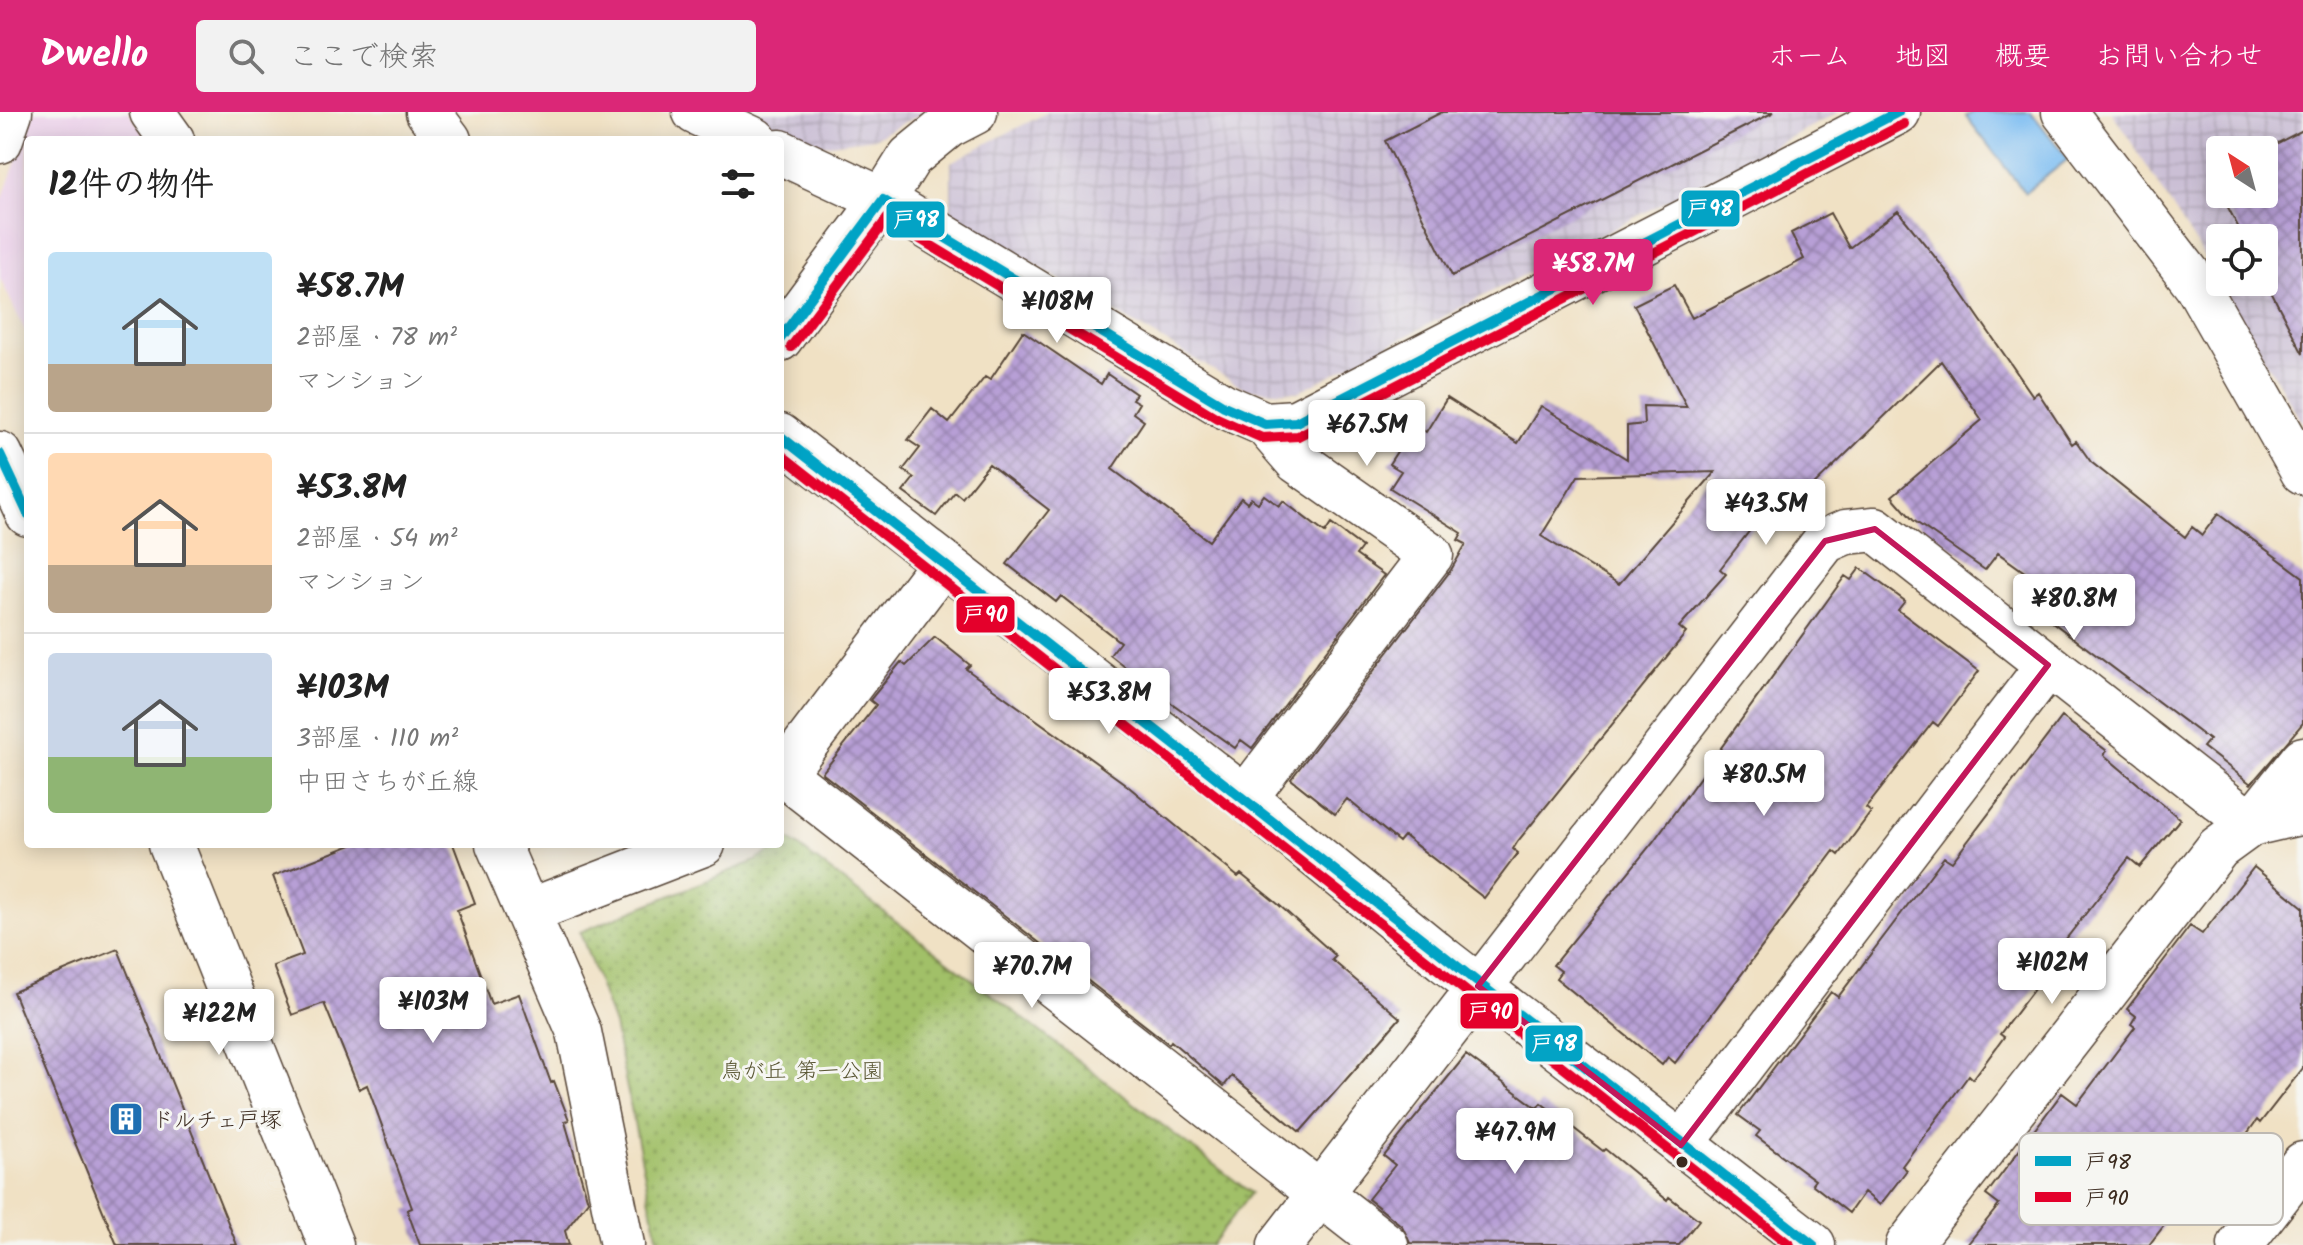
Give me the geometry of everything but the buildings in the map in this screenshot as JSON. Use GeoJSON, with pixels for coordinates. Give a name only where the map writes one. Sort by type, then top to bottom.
{"type":"FeatureCollection","features":[{"type":"Feature","properties":{"kind":"street"},"geometry":{"type":"LineString","coordinates":[[0,141],[10,112]]}},
{"type":"Feature","properties":{"kind":"street"},"geometry":{"type":"LineString","coordinates":[[152,112],[169,136]]}},
{"type":"Feature","properties":{"kind":"street"},"geometry":{"type":"LineString","coordinates":[[428,112],[446,136]]}},
{"type":"Feature","properties":{"kind":"street"},"geometry":{"type":"LineString","coordinates":[[695,112],[746,136]]}},
{"type":"Feature","properties":{"kind":"street"},"geometry":{"type":"LineString","coordinates":[[784,334],[883,200],[910,157],[948,126],[975,112]]}},
{"type":"Feature","properties":{"kind":"street"},"geometry":{"type":"LineString","coordinates":[[1265,424],[1296,422],[1898,112]]}},
{"type":"Feature","properties":{"kind":"street"},"geometry":{"type":"LineString","coordinates":[[2064,112],[2196,284],[2303,472]]}},
{"type":"Feature","properties":{"kind":"street"},"geometry":{"type":"LineString","coordinates":[[784,154],[883,200],[1224,406],[1265,424],[1297,461],[1431,555],[1245,798]]}},
{"type":"Feature","properties":{"kind":"street"},"geometry":{"type":"LineString","coordinates":[[784,439],[1245,798],[1681,1145],[1813,1245]]}},
{"type":"Feature","properties":{"kind":"street"},"geometry":{"type":"LineString","coordinates":[[0,454],[24,505]]}},
{"type":"Feature","properties":{"kind":"street"},"geometry":{"type":"LineString","coordinates":[[1280,1245],[1825,541],[1846,532],[1875,529],[2251,824]]}},
{"type":"Feature","properties":{"kind":"street"},"geometry":{"type":"LineString","coordinates":[[784,773],[942,564]]}},
{"type":"Feature","properties":{"kind":"street"},"geometry":{"type":"LineString","coordinates":[[1681,1145],[2048,665]]}},
{"type":"Feature","properties":{"kind":"street"},"geometry":{"type":"LineString","coordinates":[[1908,1245],[2218,848],[2251,824],[2303,759]]}},
{"type":"Feature","properties":{"kind":"street"},"geometry":{"type":"LineString","coordinates":[[784,778],[1386,1245]]}},
{"type":"Feature","properties":{"kind":"street"},"geometry":{"type":"LineString","coordinates":[[2251,824],[2303,812]]}},
{"type":"Feature","properties":{"kind":"street"},"geometry":{"type":"LineString","coordinates":[[173,848],[331,1245]]}},
{"type":"Feature","properties":{"kind":"street"},"geometry":{"type":"LineString","coordinates":[[500,848],[579,1032],[622,1245]]}},
{"type":"Feature","properties":{"kind":"street"},"geometry":{"type":"LineString","coordinates":[[527,912],[693,848]]}},
{"type":"Feature","properties":{"kind":"street"},"geometry":{"type":"LineString","coordinates":[[2283,1190],[2303,1164]]}},
{"type":"Feature","properties":{"kind":"street"},"geometry":{"type":"LineString","coordinates":[[2240,1245],[2256,1225]]}},
{"type":"Feature","properties":{"kind":"highlighted area"},"geometry":{"type":"Polygon","coordinates":[[[1875,529],[2048,665],[1681,1145],[1478,986],[1825,541],[1875,529]]]}},
{"type":"Feature","properties":{"kind":"shaded area"},"geometry":{"type":"Polygon","coordinates":[[[34,112],[128,112],[146,136],[25,136],[34,112]]]}},
{"type":"Feature","properties":{"kind":"shaded area"},"geometry":{"type":"Polygon","coordinates":[[[744,112],[925,112],[874,138],[823,145],[744,112]]]}},
{"type":"Feature","properties":{"kind":"shaded area"},"geometry":{"type":"Polygon","coordinates":[[[1048,112],[1839,112],[1298,392],[1247,390],[951,215],[951,162],[1048,112]]]}},
{"type":"Feature","properties":{"kind":"shaded area"},"geometry":{"type":"Polygon","coordinates":[[[2112,112],[2303,112],[2303,424],[2227,296],[2278,296],[2278,224],[2206,224],[2206,260],[2112,112]]]}},
{"type":"Feature","properties":{"kind":"shaded area"},"geometry":{"type":"Polygon","coordinates":[[[24,139],[24,329],[0,278],[0,205],[24,139]]]}},
{"type":"Feature","properties":{"kind":"green space","name":"鳥が丘 第一公園"},"geometry":{"type":"Polygon","coordinates":[[[790,840],[1251,1193],[1211,1245],[659,1245],[614,1025],[580,932],[755,861],[777,848],[784,848],[784,844],[790,840]]]}},
{"type":"Feature","properties":{"kind":"water"},"geometry":{"type":"Polygon","coordinates":[[[1974,112],[2031,112],[2068,159],[2025,193],[1966,116],[1974,112]]]}},
{"type":"Feature","properties":{"kind":"transit line","name":"戸98"},"geometry":{"type":"LineString","coordinates":[[784,334],[883,200],[1224,406],[1265,424],[1296,422],[1898,112]]}},
{"type":"Feature","properties":{"kind":"transit line","name":"戸90"},"geometry":{"type":"LineString","coordinates":[[791,347],[887,219],[1217,418],[1262,438],[1298,436],[1904,124]]}},
{"type":"Feature","properties":{"kind":"transit line","name":"戸98"},"geometry":{"type":"LineString","coordinates":[[784,439],[1813,1245]]}},
{"type":"Feature","properties":{"kind":"transit line","name":"戸98"},"geometry":{"type":"LineString","coordinates":[[0,454],[24,505]]}},
{"type":"Feature","properties":{"kind":"transit line","name":"戸90"},"geometry":{"type":"LineString","coordinates":[[784,457],[1790,1245]]}},
{"type":"Feature","properties":{"kind":"place","name":"ドルチェ戸塚"},"geometry":{"type":"Point","coordinates":[126,1119]}}]}
